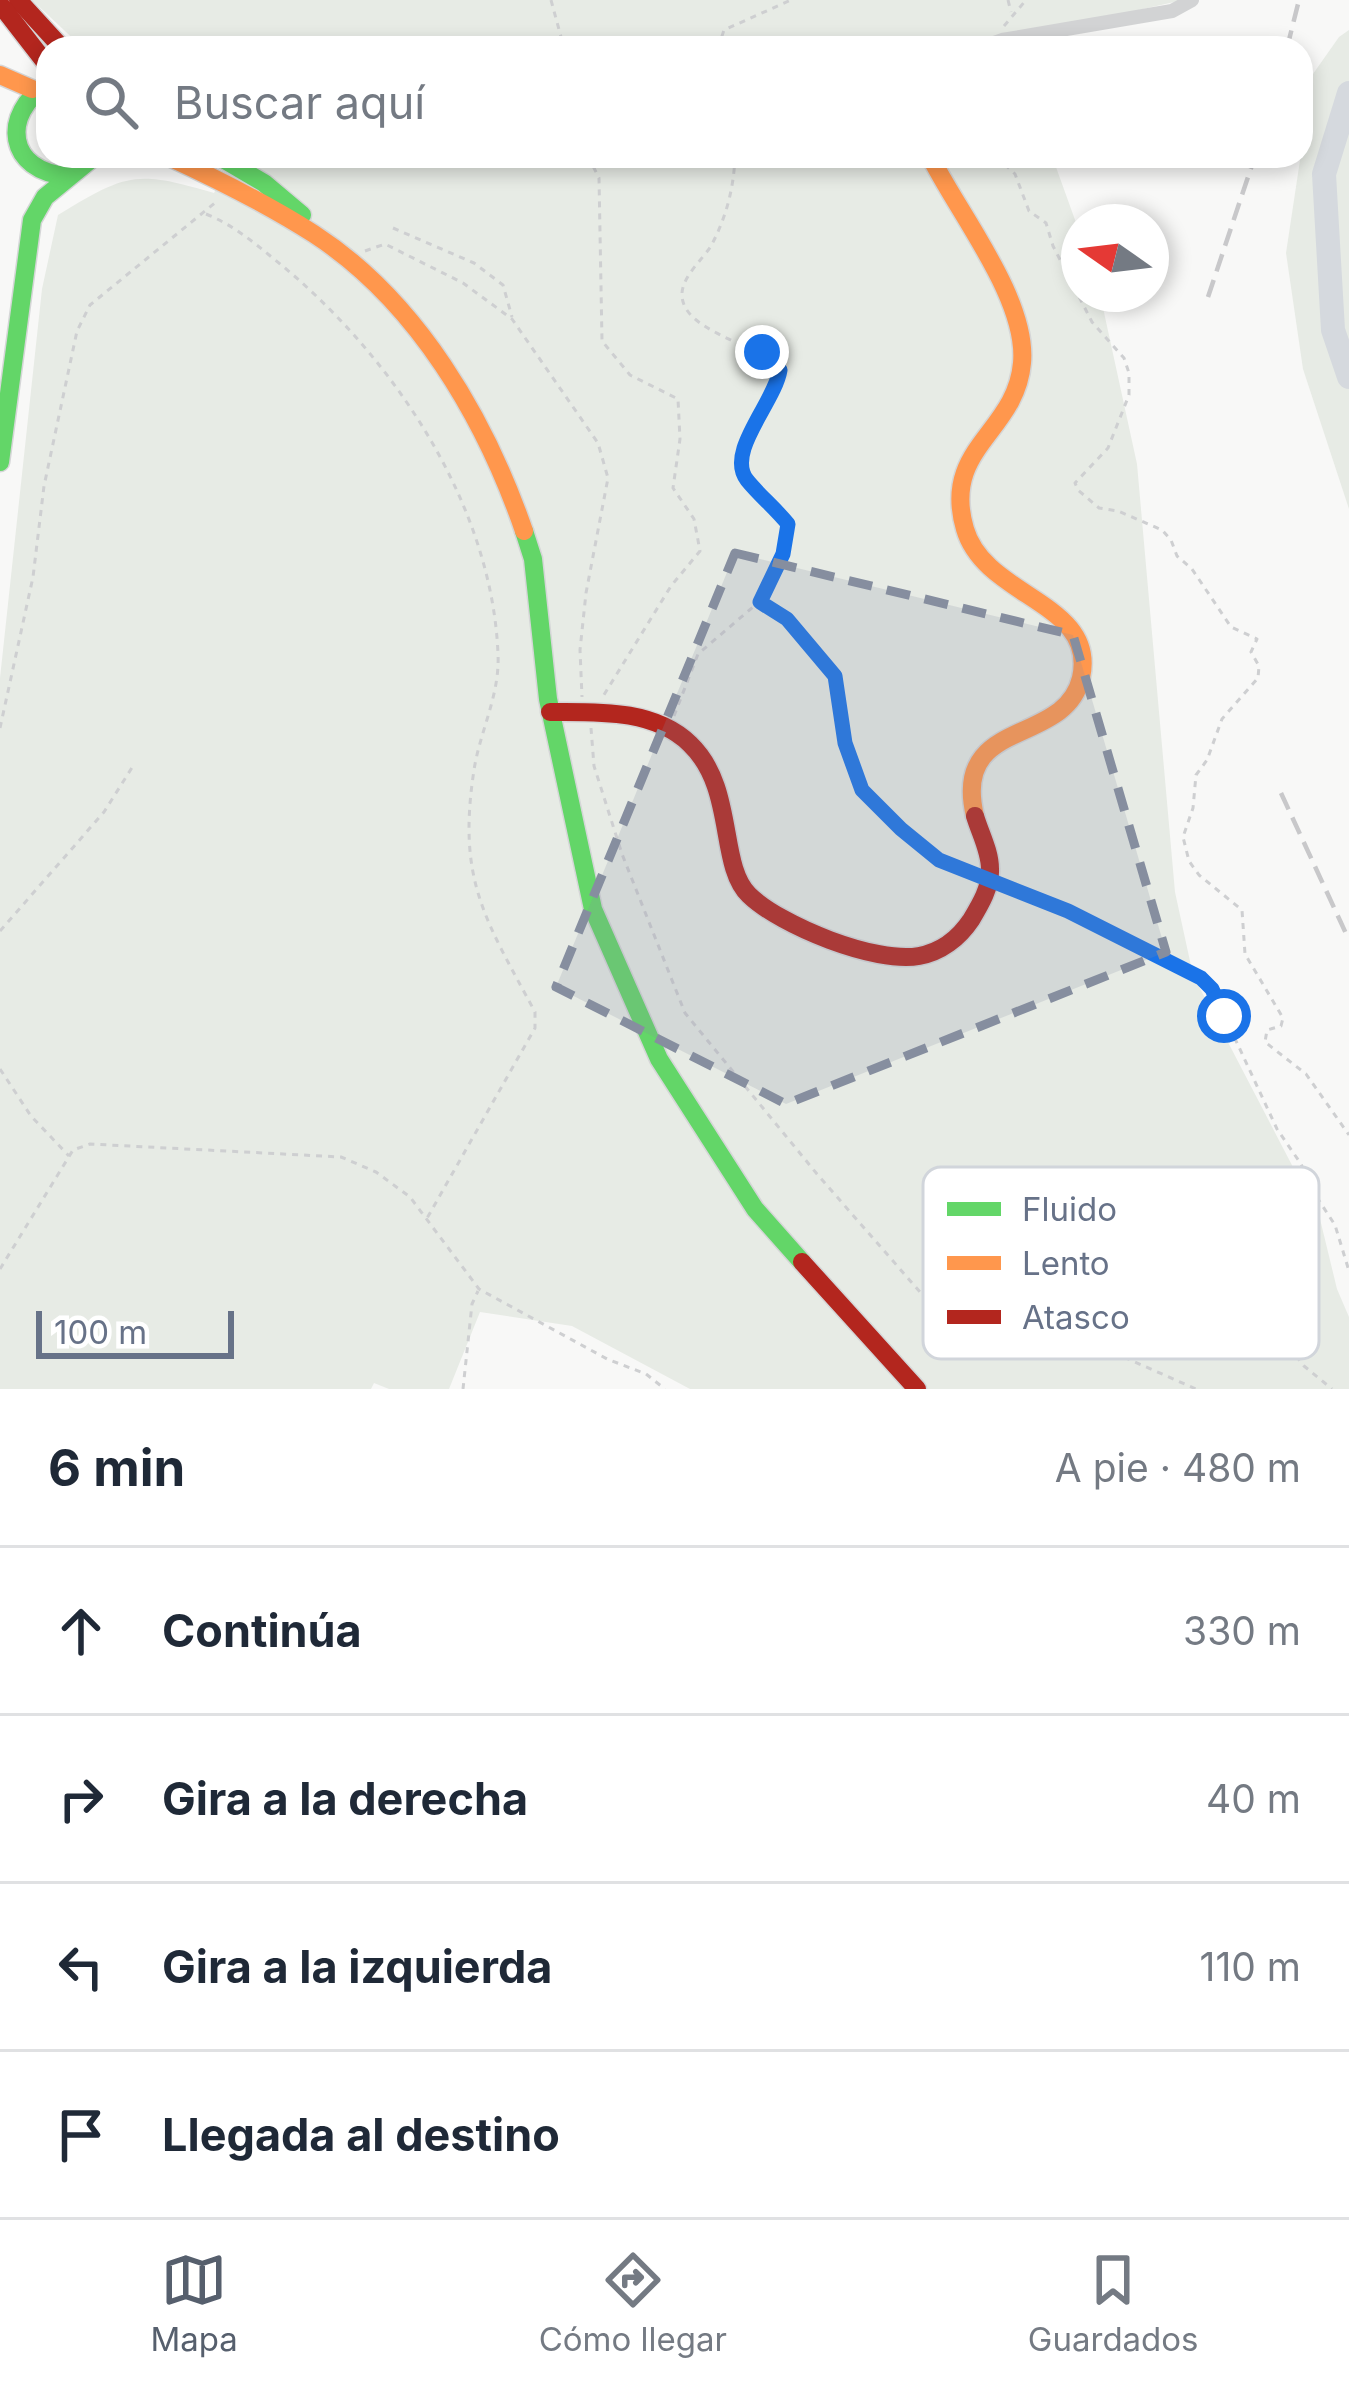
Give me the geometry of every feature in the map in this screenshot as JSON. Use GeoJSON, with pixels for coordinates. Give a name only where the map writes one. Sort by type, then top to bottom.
{"type":"FeatureCollection","features":[{"type":"Feature","properties":{"kind":"main road"},"geometry":{"type":"LineString","coordinates":[[18,0],[51,36]]}},
{"type":"Feature","properties":{"kind":"main road"},"geometry":{"type":"LineString","coordinates":[[0,4],[36,50]]}},
{"type":"Feature","properties":{"kind":"main road"},"geometry":{"type":"LineString","coordinates":[[0,75],[36,86]]}},
{"type":"Feature","properties":{"kind":"main road"},"geometry":{"type":"LineString","coordinates":[[6,113],[36,90]]}},
{"type":"Feature","properties":{"kind":"main road"},"geometry":{"type":"LineString","coordinates":[[0,95],[10,139],[21,162],[43,176],[68,176]]}},
{"type":"Feature","properties":{"kind":"main road"},"geometry":{"type":"LineString","coordinates":[[0,462],[32,220],[50,188],[80,168]]}},
{"type":"Feature","properties":{"kind":"main road"},"geometry":{"type":"LineString","coordinates":[[191,168],[317,236],[414,328],[468,401],[508,485],[532,560],[550,712],[593,909],[658,1059],[755,1209],[917,1389]]}},
{"type":"Feature","properties":{"kind":"main road"},"geometry":{"type":"LineString","coordinates":[[236,168],[295,206],[317,236]]}},
{"type":"Feature","properties":{"kind":"main road"},"geometry":{"type":"LineString","coordinates":[[550,712],[586,711],[650,720],[697,748],[712,769],[724,800],[733,868],[741,888],[756,902],[859,949],[907,959],[928,955],[961,935],[974,916],[990,868],[972,805],[975,768],[987,752],[1044,721],[1070,699],[1080,682],[1083,652],[1064,621],[987,568],[965,529],[959,507],[962,468],[1014,398],[1024,364],[1023,345],[1009,304],[936,168]]}},
{"type":"Feature","properties":{"kind":"street"},"geometry":{"type":"LineString","coordinates":[[1030,36],[1172,11],[1192,0]]}},
{"type":"Feature","properties":{"kind":"path"},"geometry":{"type":"LineString","coordinates":[[550,0],[561,36]]}},
{"type":"Feature","properties":{"kind":"path"},"geometry":{"type":"LineString","coordinates":[[722,36],[724,30],[791,0]]}},
{"type":"Feature","properties":{"kind":"path"},"geometry":{"type":"LineString","coordinates":[[1008,0],[1011,14]]}},
{"type":"Feature","properties":{"kind":"path"},"geometry":{"type":"LineString","coordinates":[[999,36],[1011,14],[1026,0]]}},
{"type":"Feature","properties":{"kind":"path"},"geometry":{"type":"LineString","coordinates":[[586,711],[610,688],[671,586],[700,551],[694,519],[674,488],[680,439],[678,399],[630,375],[602,341],[599,178],[594,168]]}},
{"type":"Feature","properties":{"kind":"path"},"geometry":{"type":"LineString","coordinates":[[668,727],[698,654],[760,602],[783,554],[788,524],[744,476],[741,465],[743,446],[778,384],[780,370],[762,352],[696,321],[681,298],[683,285],[720,228],[734,168]]}},
{"type":"Feature","properties":{"kind":"path"},"geometry":{"type":"LineString","coordinates":[[1009,168],[1029,211],[1046,224],[1092,322],[1124,358],[1129,373],[1129,395],[1108,448],[1075,483],[1078,490],[1100,508],[1162,530],[1231,627],[1257,639],[1251,652],[1257,660],[1258,678],[1222,719],[1207,760],[1196,775],[1184,841],[1199,875],[1242,910],[1245,954],[1283,1018],[1280,1026],[1267,1030],[1264,1042],[1306,1074],[1349,1135]]}},
{"type":"Feature","properties":{"kind":"path"},"geometry":{"type":"LineString","coordinates":[[0,728],[33,577],[44,486],[76,331],[89,305],[206,214],[228,186]]}},
{"type":"Feature","properties":{"kind":"path"},"geometry":{"type":"LineString","coordinates":[[206,214],[232,225],[302,281],[377,363],[456,489],[491,588],[498,677],[474,768],[466,846],[484,916],[535,1012],[535,1028],[426,1220]]}},
{"type":"Feature","properties":{"kind":"path"},"geometry":{"type":"LineString","coordinates":[[393,228],[474,263],[503,285],[512,319]]}},
{"type":"Feature","properties":{"kind":"path"},"geometry":{"type":"LineString","coordinates":[[344,259],[385,244],[463,283],[512,319],[598,442],[608,478],[580,650],[594,766],[622,854],[685,1013],[892,1262],[923,1291]]}},
{"type":"Feature","properties":{"kind":"path"},"geometry":{"type":"LineString","coordinates":[[760,602],[787,619],[835,676],[845,743],[862,790],[939,860],[1068,911],[1171,961],[1212,989],[1276,1129],[1303,1167]]}},
{"type":"Feature","properties":{"kind":"path"},"geometry":{"type":"LineString","coordinates":[[0,931],[90,829],[133,766]]}},
{"type":"Feature","properties":{"kind":"path"},"geometry":{"type":"LineString","coordinates":[[0,1069],[32,1116],[69,1156]]}},
{"type":"Feature","properties":{"kind":"path"},"geometry":{"type":"LineString","coordinates":[[0,1269],[69,1156],[90,1144],[341,1157],[376,1172],[410,1197],[479,1289],[607,1359],[646,1374],[665,1389]]}},
{"type":"Feature","properties":{"kind":"path"},"geometry":{"type":"LineString","coordinates":[[1319,1196],[1335,1225],[1349,1271]]}},
{"type":"Feature","properties":{"kind":"path"},"geometry":{"type":"LineString","coordinates":[[463,1389],[472,1304],[479,1289]]}},
{"type":"Feature","properties":{"kind":"path"},"geometry":{"type":"LineString","coordinates":[[1128,1359],[1196,1389]]}},
{"type":"Feature","properties":{"kind":"path"},"geometry":{"type":"LineString","coordinates":[[1298,1359],[1332,1389]]}},
{"type":"Feature","properties":{"kind":"highlighted area"},"geometry":{"type":"Polygon","coordinates":[[[735,553],[1073,635],[1166,952],[786,1104],[556,987],[735,553]]]}},
{"type":"Feature","properties":{"kind":"shaded area"},"geometry":{"type":"Polygon","coordinates":[[[32,0],[1183,0],[1024,36],[70,36],[32,0]]]}},
{"type":"Feature","properties":{"kind":"shaded area"},"geometry":{"type":"Polygon","coordinates":[[[1349,30],[1349,509],[1303,369],[1286,253],[1299,168],[1313,168],[1313,74],[1349,30]]]}},
{"type":"Feature","properties":{"kind":"shaded area"},"geometry":{"type":"Polygon","coordinates":[[[227,168],[1056,168],[1069,204],[1061,204],[1061,312],[1104,312],[1137,464],[1175,892],[1193,975],[1293,1167],[923,1167],[923,1359],[1319,1359],[1319,1217],[1349,1317],[1349,1389],[690,1389],[572,1326],[480,1312],[449,1389],[389,1389],[374,1383],[371,1389],[0,1389],[0,678],[42,289],[58,215],[117,184],[166,181],[214,193],[227,168]]]}},
{"type":"Feature","properties":{"kind":"waterway"},"geometry":{"type":"LineString","coordinates":[[1349,93],[1324,174],[1333,330],[1349,377]]}},
{"type":"Feature","properties":{"kind":"railway"},"geometry":{"type":"LineString","coordinates":[[1290,36],[1299,0]]}},
{"type":"Feature","properties":{"kind":"railway"},"geometry":{"type":"LineString","coordinates":[[1208,297],[1251,168]]}},
{"type":"Feature","properties":{"kind":"railway"},"geometry":{"type":"LineString","coordinates":[[1281,793],[1349,940]]}},
{"type":"Feature","properties":{"kind":"traffic: fast"},"geometry":{"type":"LineString","coordinates":[[36,94],[17,125],[22,153],[36,166]]}},
{"type":"Feature","properties":{"kind":"traffic: fast"},"geometry":{"type":"LineString","coordinates":[[40,168],[68,176]]}},
{"type":"Feature","properties":{"kind":"traffic: fast"},"geometry":{"type":"LineString","coordinates":[[0,462],[32,220],[45,197],[80,168]]}},
{"type":"Feature","properties":{"kind":"traffic: fast"},"geometry":{"type":"LineString","coordinates":[[238,168],[302,215]]}},
{"type":"Feature","properties":{"kind":"traffic: fast"},"geometry":{"type":"LineString","coordinates":[[524,531],[533,559],[548,699],[593,909],[659,1059],[755,1209],[802,1262]]}},
{"type":"Feature","properties":{"kind":"traffic: slow"},"geometry":{"type":"LineString","coordinates":[[0,75],[32,89]]}},
{"type":"Feature","properties":{"kind":"traffic: slow"},"geometry":{"type":"LineString","coordinates":[[192,168],[314,234],[385,293],[443,365],[468,405],[524,531]]}},
{"type":"Feature","properties":{"kind":"traffic: slow"},"geometry":{"type":"LineString","coordinates":[[937,168],[1003,284],[1021,338],[1017,387],[963,479],[960,501],[965,529],[976,552],[994,571],[1073,632],[1082,653],[1081,678],[1071,700],[1054,715],[994,747],[979,762],[972,784],[975,816]]}},
{"type":"Feature","properties":{"kind":"traffic: jam"},"geometry":{"type":"LineString","coordinates":[[18,0],[51,36]]}},
{"type":"Feature","properties":{"kind":"traffic: jam"},"geometry":{"type":"LineString","coordinates":[[0,4],[36,50]]}},
{"type":"Feature","properties":{"kind":"traffic: jam"},"geometry":{"type":"LineString","coordinates":[[550,712],[624,715],[676,733],[704,762],[714,782],[733,865],[749,895],[806,930],[879,954],[927,954],[942,948],[971,920],[990,876],[975,816]]}},
{"type":"Feature","properties":{"kind":"traffic: jam"},"geometry":{"type":"LineString","coordinates":[[802,1262],[917,1389]]}},
{"type":"Feature","properties":{"kind":"route"},"geometry":{"type":"LineString","coordinates":[[762,352],[780,370],[778,384],[743,446],[741,465],[744,476],[788,524],[788,537],[760,602],[787,619],[835,676],[845,743],[862,790],[939,860],[1068,911],[1201,978],[1212,989],[1224,1016]]}}]}
